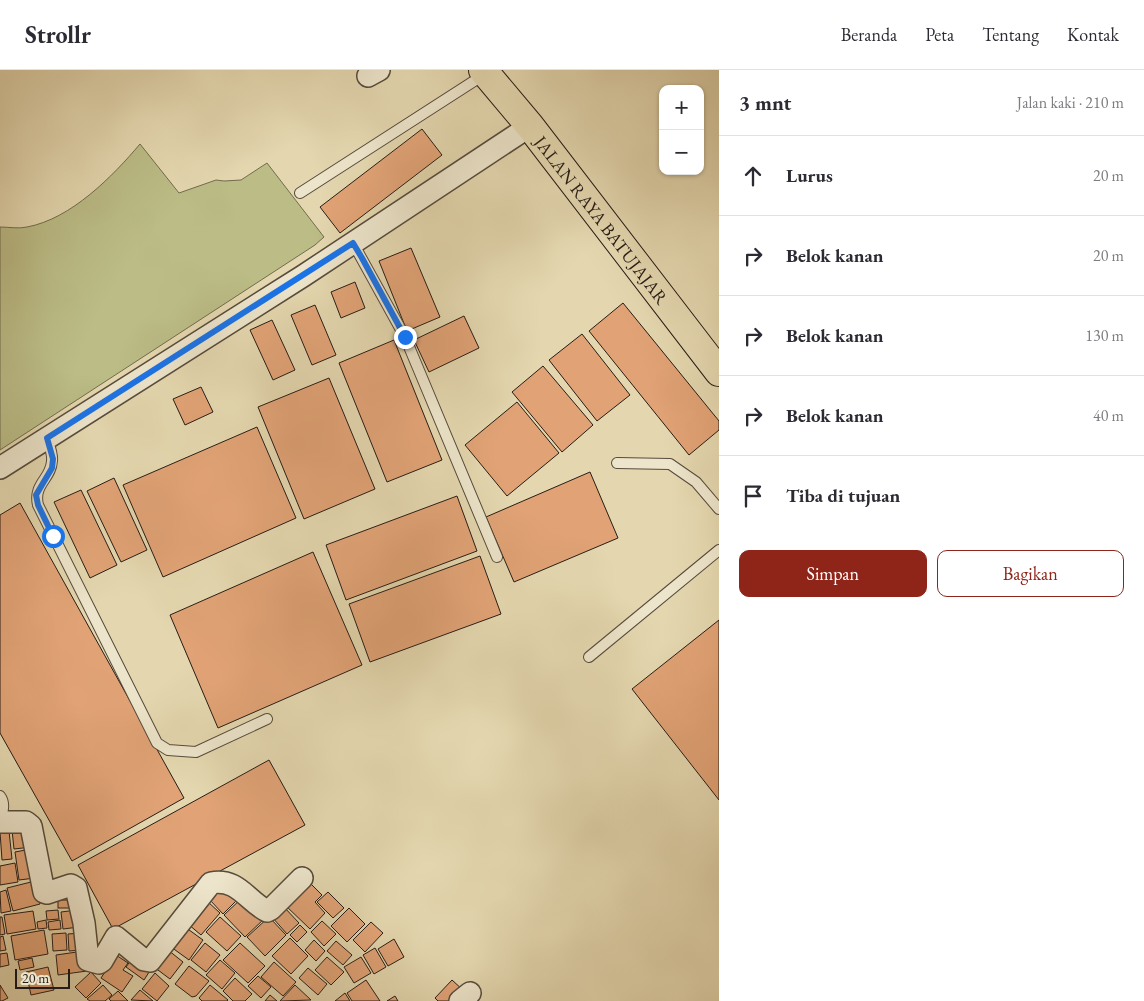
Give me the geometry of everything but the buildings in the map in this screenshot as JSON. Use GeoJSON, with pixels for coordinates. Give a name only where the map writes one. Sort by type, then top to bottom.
{"type":"FeatureCollection","features":[{"type":"Feature","properties":{"kind":"highway","name":"JALAN RAYA BATUJAJAR"},"geometry":{"type":"LineString","coordinates":[[484,72],[530,126],[719,372]]}},
{"type":"Feature","properties":{"kind":"street"},"geometry":{"type":"LineString","coordinates":[[0,468],[353,243],[530,126]]}},
{"type":"Feature","properties":{"kind":"street"},"geometry":{"type":"LineString","coordinates":[[0,822],[26,822],[31,826],[44,892],[71,885],[76,888],[84,923],[88,960],[92,962],[102,961],[116,937],[144,960],[150,961],[211,883],[232,884],[267,911],[302,878]]}},
{"type":"Feature","properties":{"kind":"lane"},"geometry":{"type":"LineString","coordinates":[[300,193],[484,72]]}},
{"type":"Feature","properties":{"kind":"lane"},"geometry":{"type":"LineString","coordinates":[[353,243],[405,337],[497,557]]}},
{"type":"Feature","properties":{"kind":"lane"},"geometry":{"type":"LineString","coordinates":[[47,438],[53,459],[52,468],[36,495],[38,505],[157,743],[168,750],[196,752],[266,719]]}},
{"type":"Feature","properties":{"kind":"lane"},"geometry":{"type":"LineString","coordinates":[[617,463],[670,464],[688,476],[719,508]]}},
{"type":"Feature","properties":{"kind":"lane"},"geometry":{"type":"LineString","coordinates":[[589,657],[719,550]]}},
{"type":"Feature","properties":{"kind":"lane"},"geometry":{"type":"LineString","coordinates":[[0,796],[4,807],[0,822]]}},
{"type":"Feature","properties":{"kind":"green space"},"geometry":{"type":"Polygon","coordinates":[[[140,144],[179,193],[216,180],[241,180],[267,163],[324,237],[315,245],[0,450],[0,227],[27,227],[59,215],[75,206],[104,182],[140,144]]]}},
{"type":"Feature","properties":{"kind":"route"},"geometry":{"type":"LineString","coordinates":[[53,536],[38,505],[36,495],[52,468],[53,459],[47,438],[353,243],[405,337]]}}]}
